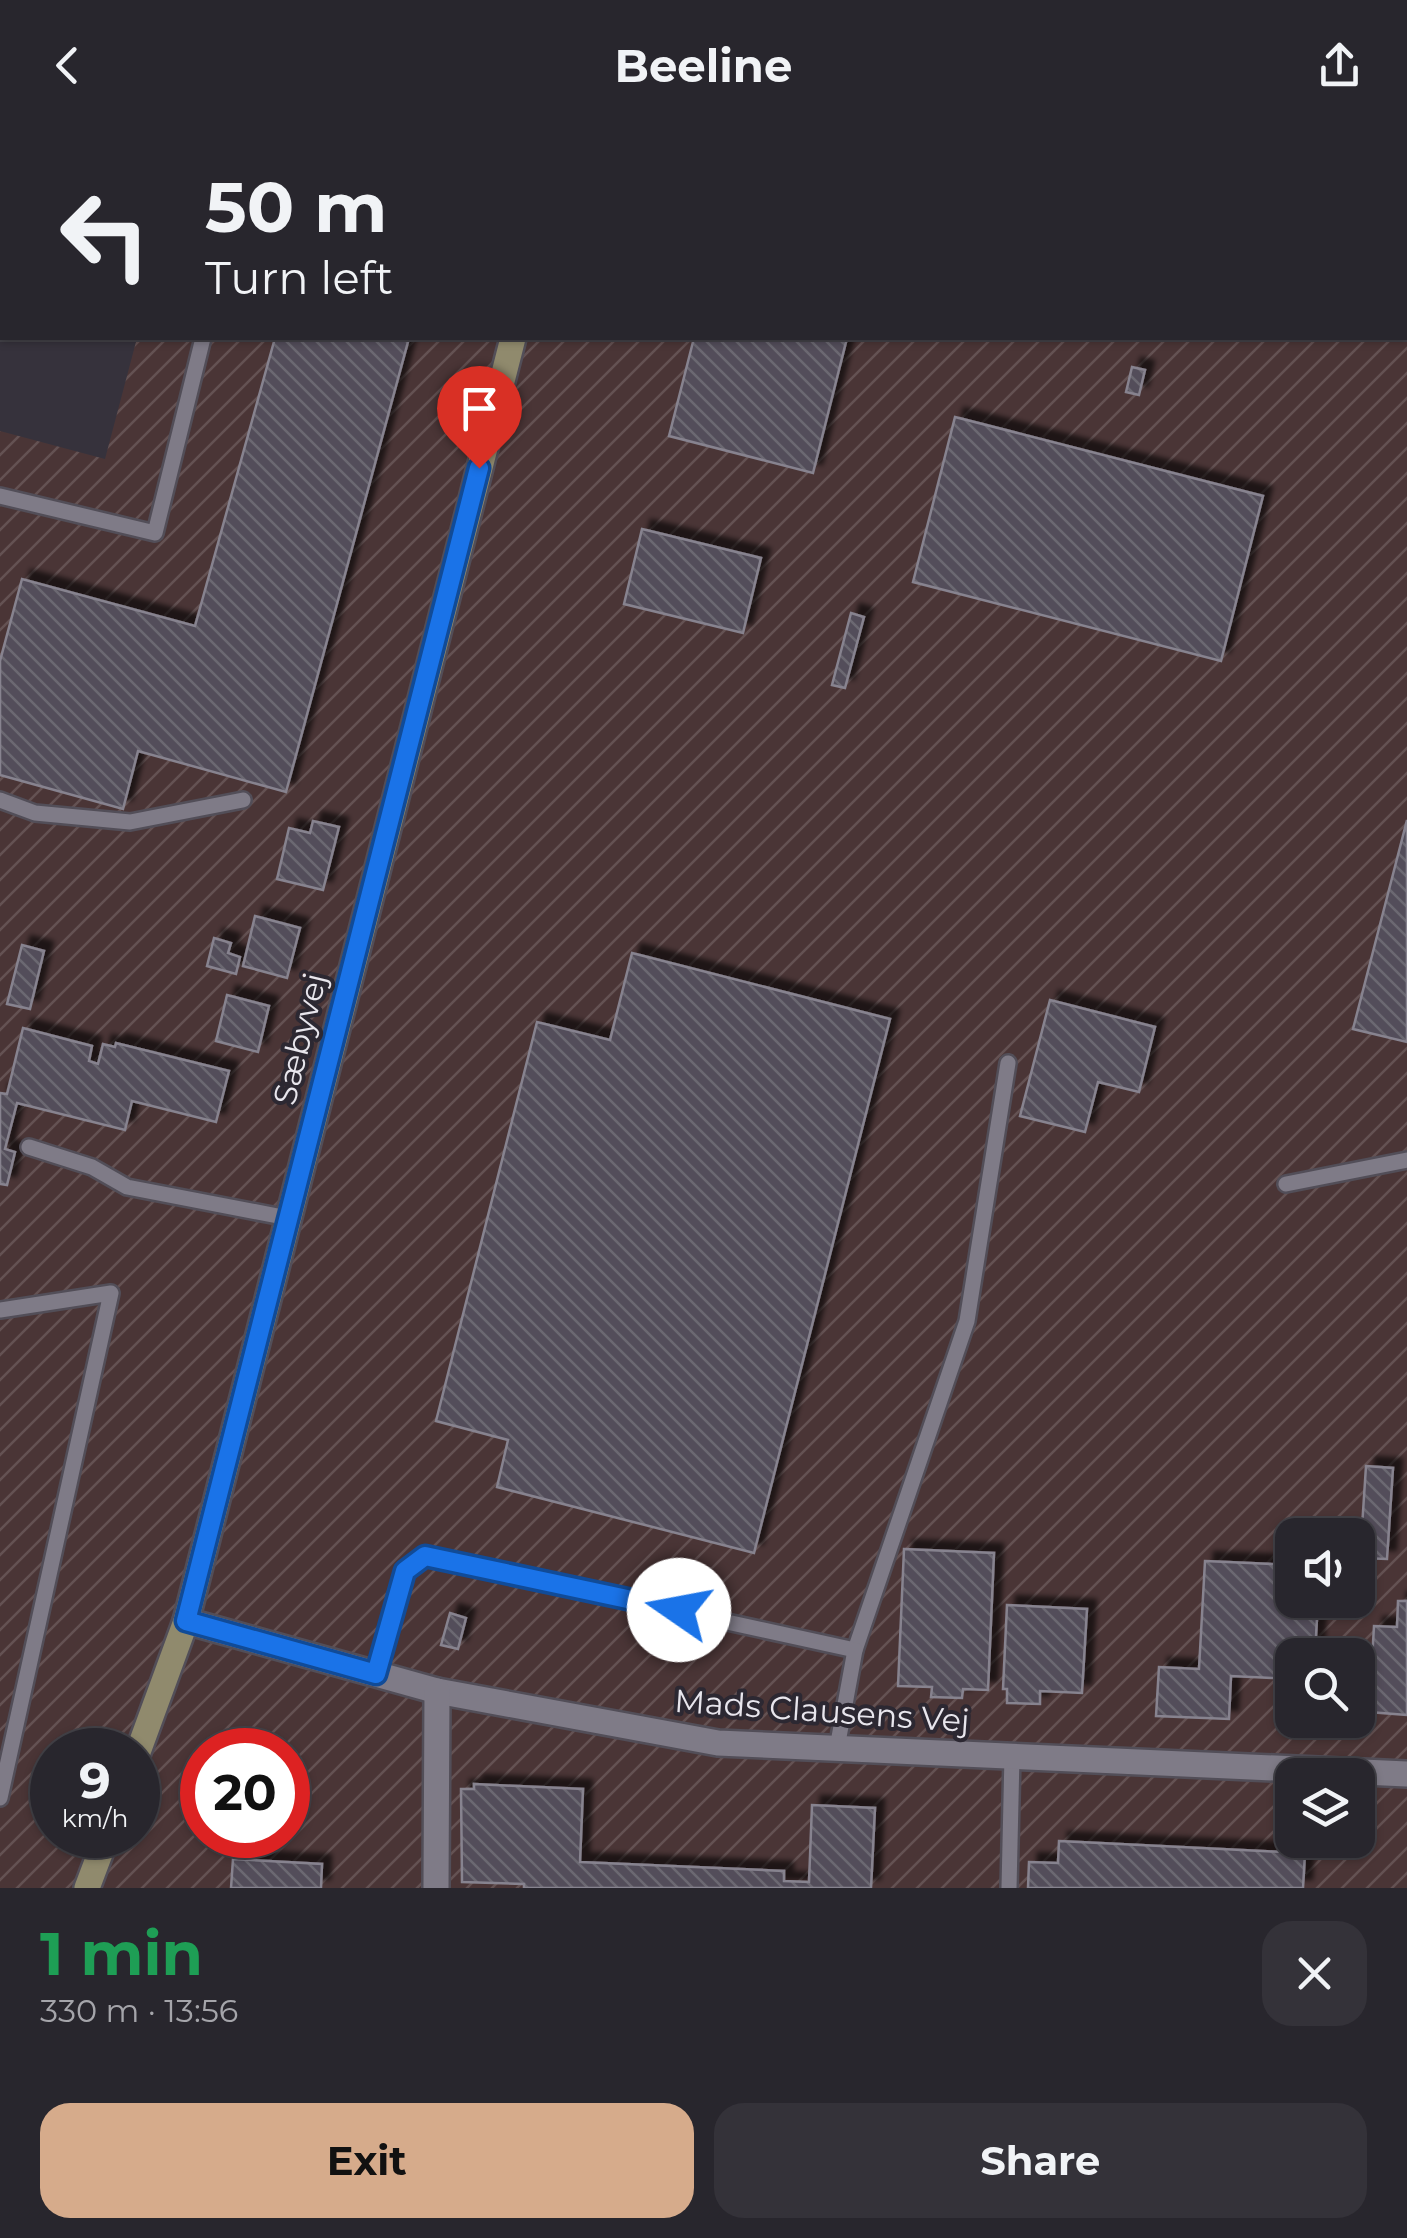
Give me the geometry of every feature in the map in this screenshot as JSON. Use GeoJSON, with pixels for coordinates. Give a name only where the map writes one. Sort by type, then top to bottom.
{"type":"FeatureCollection","features":[{"type":"Feature","properties":{"kind":"street","name":"Sæbyvej"},"geometry":{"type":"LineString","coordinates":[[147,1728],[186,1621],[512,340]]}},
{"type":"Feature","properties":{"kind":"street","name":"Mads Clausens Vej"},"geometry":{"type":"LineString","coordinates":[[186,1621],[437,1691],[718,1743],[1407,1774]]}},
{"type":"Feature","properties":{"kind":"street"},"geometry":{"type":"LineString","coordinates":[[436,1888],[437,1691]]}},
{"type":"Feature","properties":{"kind":"street"},"geometry":{"type":"LineString","coordinates":[[88,1888],[99,1858]]}},
{"type":"Feature","properties":{"kind":"lane"},"geometry":{"type":"LineString","coordinates":[[0,496],[156,533],[202,340]]}},
{"type":"Feature","properties":{"kind":"lane"},"geometry":{"type":"LineString","coordinates":[[0,800],[36,813],[130,822],[243,800]]}},
{"type":"Feature","properties":{"kind":"lane"},"geometry":{"type":"LineString","coordinates":[[837,1748],[855,1650],[966,1321],[1008,1063]]}},
{"type":"Feature","properties":{"kind":"lane"},"geometry":{"type":"LineString","coordinates":[[30,1147],[92,1167],[127,1187],[288,1218]]}},
{"type":"Feature","properties":{"kind":"lane"},"geometry":{"type":"LineString","coordinates":[[1286,1184],[1407,1160]]}},
{"type":"Feature","properties":{"kind":"lane"},"geometry":{"type":"LineString","coordinates":[[0,1310],[111,1293],[0,1798]]}},
{"type":"Feature","properties":{"kind":"lane"},"geometry":{"type":"LineString","coordinates":[[376,1674],[405,1571],[425,1556],[855,1650]]}},
{"type":"Feature","properties":{"kind":"lane"},"geometry":{"type":"LineString","coordinates":[[1009,1888],[1012,1756]]}},
{"type":"Feature","properties":{"kind":"shaded area"},"geometry":{"type":"Polygon","coordinates":[[[136,340],[1407,340],[1407,1888],[0,1888],[0,431],[105,459],[136,340]]]}},
{"type":"Feature","properties":{"kind":"building"},"geometry":{"type":"Polygon","coordinates":[[[274,340],[408,340],[286,792],[138,751],[123,809],[0,775],[0,661],[22,579],[195,626],[274,340]]]}},
{"type":"Feature","properties":{"kind":"building"},"geometry":{"type":"Polygon","coordinates":[[[693,340],[846,340],[813,473],[669,436],[693,340]]]}},
{"type":"Feature","properties":{"kind":"building"},"geometry":{"type":"Polygon","coordinates":[[[1132,367],[1145,370],[1139,395],[1126,392],[1132,367]]]}},
{"type":"Feature","properties":{"kind":"building"},"geometry":{"type":"Polygon","coordinates":[[[955,417],[1263,496],[1221,661],[913,582],[955,417]]]}},
{"type":"Feature","properties":{"kind":"building"},"geometry":{"type":"Polygon","coordinates":[[[642,529],[761,558],[743,633],[624,604],[642,529]]]}},
{"type":"Feature","properties":{"kind":"building"},"geometry":{"type":"Polygon","coordinates":[[[851,613],[864,617],[845,688],[832,685],[851,613]]]}},
{"type":"Feature","properties":{"kind":"building"},"geometry":{"type":"Polygon","coordinates":[[[1407,820],[1407,1042],[1353,1029],[1407,820]]]}},
{"type":"Feature","properties":{"kind":"building"},"geometry":{"type":"Polygon","coordinates":[[[313,821],[339,827],[323,890],[277,879],[289,828],[310,833],[313,821]]]}},
{"type":"Feature","properties":{"kind":"building"},"geometry":{"type":"Polygon","coordinates":[[[255,916],[300,928],[287,978],[243,966],[255,916]]]}},
{"type":"Feature","properties":{"kind":"building"},"geometry":{"type":"Polygon","coordinates":[[[214,938],[231,943],[228,953],[240,957],[236,974],[207,966],[214,938]]]}},
{"type":"Feature","properties":{"kind":"building"},"geometry":{"type":"Polygon","coordinates":[[[22,945],[44,951],[30,1009],[7,1004],[22,945]]]}},
{"type":"Feature","properties":{"kind":"building"},"geometry":{"type":"Polygon","coordinates":[[[632,953],[890,1019],[754,1553],[497,1487],[508,1440],[436,1421],[537,1022],[610,1040],[632,953]]]}},
{"type":"Feature","properties":{"kind":"building"},"geometry":{"type":"Polygon","coordinates":[[[227,995],[269,1006],[258,1052],[216,1041],[227,995]]]}},
{"type":"Feature","properties":{"kind":"building"},"geometry":{"type":"Polygon","coordinates":[[[1050,1000],[1155,1027],[1139,1092],[1098,1082],[1085,1132],[1020,1116],[1050,1000]]]}},
{"type":"Feature","properties":{"kind":"building"},"geometry":{"type":"Polygon","coordinates":[[[23,1028],[92,1046],[89,1061],[98,1064],[103,1044],[115,1047],[116,1043],[229,1071],[216,1122],[132,1101],[125,1130],[17,1103],[5,1149],[15,1152],[7,1185],[0,1184],[0,1093],[7,1094],[23,1028]]]}},
{"type":"Feature","properties":{"kind":"building"},"geometry":{"type":"Polygon","coordinates":[[[1366,1466],[1393,1468],[1387,1559],[1375,1559],[1375,1518],[1363,1518],[1366,1466]]]}},
{"type":"Feature","properties":{"kind":"building"},"geometry":{"type":"Polygon","coordinates":[[[904,1549],[994,1553],[988,1690],[963,1689],[962,1698],[931,1697],[932,1687],[898,1686],[904,1549]]]}},
{"type":"Feature","properties":{"kind":"building"},"geometry":{"type":"Polygon","coordinates":[[[1205,1561],[1275,1564],[1275,1618],[1317,1618],[1316,1638],[1275,1638],[1275,1678],[1231,1676],[1229,1719],[1156,1716],[1159,1667],[1199,1669],[1205,1561]]]}},
{"type":"Feature","properties":{"kind":"building"},"geometry":{"type":"Polygon","coordinates":[[[1398,1601],[1407,1601],[1407,1715],[1375,1712],[1374,1626],[1397,1627],[1398,1601]]]}},
{"type":"Feature","properties":{"kind":"building"},"geometry":{"type":"Polygon","coordinates":[[[1007,1605],[1087,1609],[1082,1693],[1040,1691],[1040,1704],[1007,1703],[1007,1689],[1003,1689],[1007,1605]]]}},
{"type":"Feature","properties":{"kind":"building"},"geometry":{"type":"Polygon","coordinates":[[[450,1613],[466,1618],[458,1649],[441,1645],[450,1613]]]}},
{"type":"Feature","properties":{"kind":"building"},"geometry":{"type":"Polygon","coordinates":[[[474,1784],[583,1789],[580,1862],[784,1871],[784,1881],[809,1882],[812,1805],[875,1808],[871,1888],[524,1888],[524,1884],[462,1882],[461,1789],[474,1789],[474,1784]]]}},
{"type":"Feature","properties":{"kind":"building"},"geometry":{"type":"Polygon","coordinates":[[[1059,1841],[1275,1852],[1275,1858],[1305,1858],[1303,1888],[1028,1888],[1029,1862],[1058,1863],[1059,1841]]]}},
{"type":"Feature","properties":{"kind":"building"},"geometry":{"type":"Polygon","coordinates":[[[233,1859],[322,1864],[321,1888],[231,1888],[233,1859]]]}},
{"type":"Feature","properties":{"kind":"route"},"geometry":{"type":"LineString","coordinates":[[479,468],[186,1621],[376,1674],[405,1571],[425,1556],[679,1610]]}}]}
